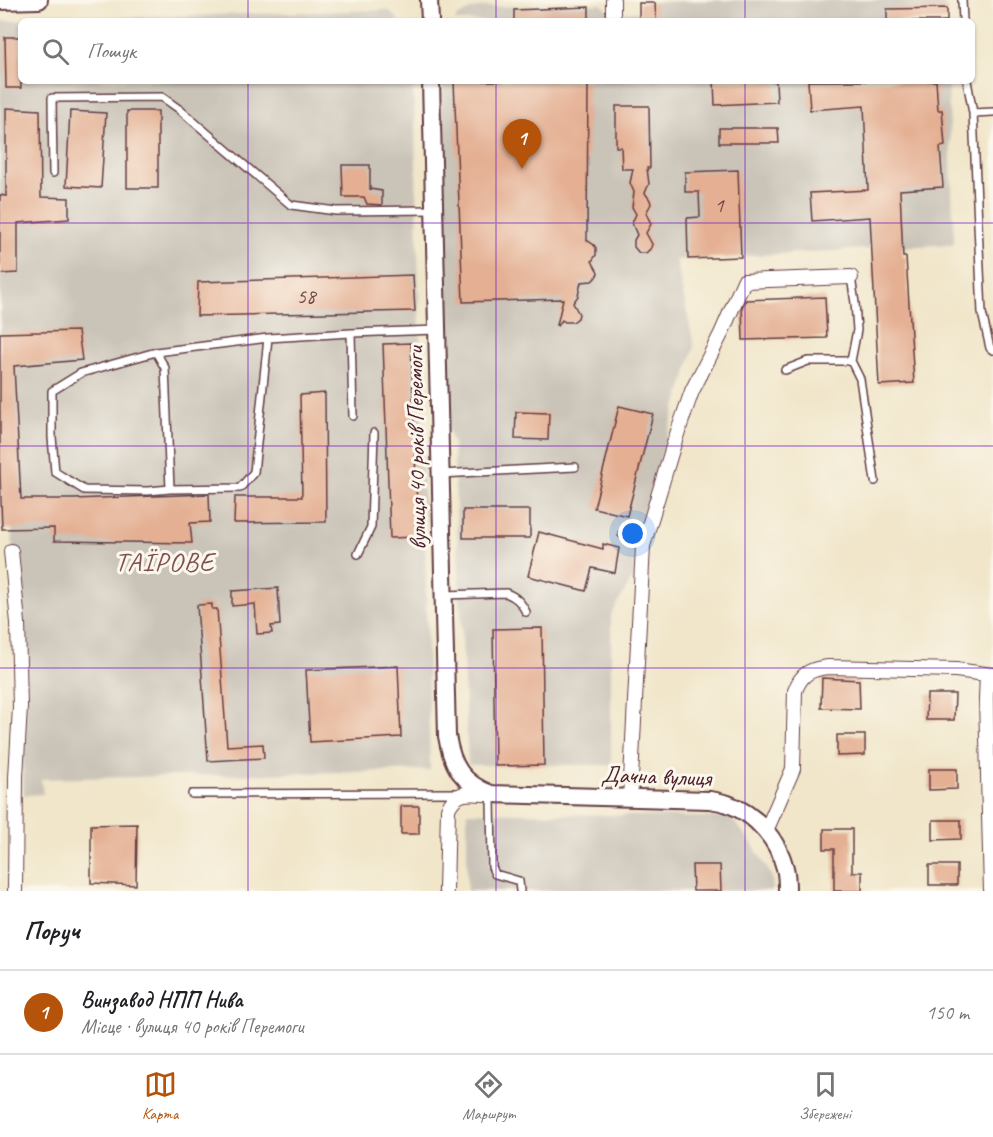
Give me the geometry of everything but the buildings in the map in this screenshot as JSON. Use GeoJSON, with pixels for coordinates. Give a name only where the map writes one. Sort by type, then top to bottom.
{"type":"FeatureCollection","features":[{"type":"Feature","properties":{"kind":"street"},"geometry":{"type":"LineString","coordinates":[[0,1],[39,0]]}},
{"type":"Feature","properties":{"kind":"street"},"geometry":{"type":"LineString","coordinates":[[429,0],[430,18]]}},
{"type":"Feature","properties":{"kind":"street"},"geometry":{"type":"LineString","coordinates":[[613,0],[613,17]]}},
{"type":"Feature","properties":{"kind":"street","name":"вулиця 40 років Перемоги"},"geometry":{"type":"LineString","coordinates":[[431,84],[447,736],[455,765],[468,782],[491,794]]}},
{"type":"Feature","properties":{"kind":"street"},"geometry":{"type":"LineString","coordinates":[[630,798],[643,546],[692,391],[721,334],[744,281],[851,277]]}},
{"type":"Feature","properties":{"kind":"street"},"geometry":{"type":"LineString","coordinates":[[11,550],[18,623],[20,707],[16,777],[15,891]]}},
{"type":"Feature","properties":{"kind":"street"},"geometry":{"type":"LineString","coordinates":[[766,831],[793,769],[795,691],[799,681],[807,673],[828,667],[956,670],[990,675],[986,698],[991,891]]}},
{"type":"Feature","properties":{"kind":"street"},"geometry":{"type":"LineString","coordinates":[[446,891],[448,809],[452,800],[461,794]]}},
{"type":"Feature","properties":{"kind":"street","name":"Дачна вулиця"},"geometry":{"type":"LineString","coordinates":[[461,794],[710,800],[729,804],[750,815],[774,841],[786,869],[787,891]]}},
{"type":"Feature","properties":{"kind":"lane"},"geometry":{"type":"LineString","coordinates":[[962,0],[963,18]]}},
{"type":"Feature","properties":{"kind":"lane"},"geometry":{"type":"LineString","coordinates":[[968,84],[973,113],[982,313],[990,348],[993,350]]}},
{"type":"Feature","properties":{"kind":"lane"},"geometry":{"type":"LineString","coordinates":[[53,173],[52,98],[162,97],[291,205],[336,211],[435,210]]}},
{"type":"Feature","properties":{"kind":"lane"},"geometry":{"type":"LineString","coordinates":[[973,113],[993,112]]}},
{"type":"Feature","properties":{"kind":"lane"},"geometry":{"type":"LineString","coordinates":[[851,277],[857,330],[852,361],[860,379],[874,481]]}},
{"type":"Feature","properties":{"kind":"lane"},"geometry":{"type":"LineString","coordinates":[[268,338],[254,472],[240,488],[170,489],[148,492],[84,490],[55,472],[52,390],[81,373],[156,352],[268,338],[437,330]]}},
{"type":"Feature","properties":{"kind":"lane"},"geometry":{"type":"LineString","coordinates":[[351,333],[353,416]]}},
{"type":"Feature","properties":{"kind":"lane"},"geometry":{"type":"LineString","coordinates":[[156,352],[165,368],[170,489]]}},
{"type":"Feature","properties":{"kind":"lane"},"geometry":{"type":"LineString","coordinates":[[785,370],[808,361],[852,361]]}},
{"type":"Feature","properties":{"kind":"lane"},"geometry":{"type":"LineString","coordinates":[[358,554],[371,527],[374,433]]}},
{"type":"Feature","properties":{"kind":"lane"},"geometry":{"type":"LineString","coordinates":[[441,474],[575,467]]}},
{"type":"Feature","properties":{"kind":"lane"},"geometry":{"type":"LineString","coordinates":[[622,534],[643,546]]}},
{"type":"Feature","properties":{"kind":"lane"},"geometry":{"type":"LineString","coordinates":[[444,595],[506,593],[521,603],[526,612]]}},
{"type":"Feature","properties":{"kind":"lane"},"geometry":{"type":"LineString","coordinates":[[192,794],[461,794]]}},
{"type":"Feature","properties":{"kind":"lane"},"geometry":{"type":"LineString","coordinates":[[491,794],[492,867],[495,874],[519,881],[520,891]]}},
{"type":"Feature","properties":{"kind":"shaded area"},"geometry":{"type":"Polygon","coordinates":[[[714,0],[944,0],[944,8],[947,7],[947,18],[624,18],[624,13],[639,12],[639,3],[714,0]]]}},
{"type":"Feature","properties":{"kind":"shaded area"},"geometry":{"type":"Polygon","coordinates":[[[601,4],[617,18],[456,18],[472,9],[483,7],[601,4]]]}},
{"type":"Feature","properties":{"kind":"shaded area"},"geometry":{"type":"Polygon","coordinates":[[[388,10],[397,18],[106,18],[388,10]]]}},
{"type":"Feature","properties":{"kind":"shaded area"},"geometry":{"type":"Polygon","coordinates":[[[18,20],[18,84],[412,84],[430,770],[41,779],[43,794],[24,795],[12,529],[0,529],[0,21],[18,20]]]}},
{"type":"Feature","properties":{"kind":"shaded area"},"geometry":{"type":"Polygon","coordinates":[[[444,84],[948,84],[954,244],[676,260],[694,347],[637,538],[633,577],[611,615],[611,765],[468,765],[453,443],[448,429],[441,107],[444,84]]]}},
{"type":"Feature","properties":{"kind":"shaded area"},"geometry":{"type":"Polygon","coordinates":[[[467,812],[731,818],[753,845],[772,877],[773,891],[467,891],[467,812]]]}},
{"type":"Feature","properties":{"kind":"place","name":"Винзавод НПП Нива"},"geometry":{"type":"Point","coordinates":[522,169]}},
{"type":"Feature","properties":{"kind":"district","name":"ТАЇРОВЕ"},"geometry":{"type":"Point","coordinates":[165,562]}}]}
